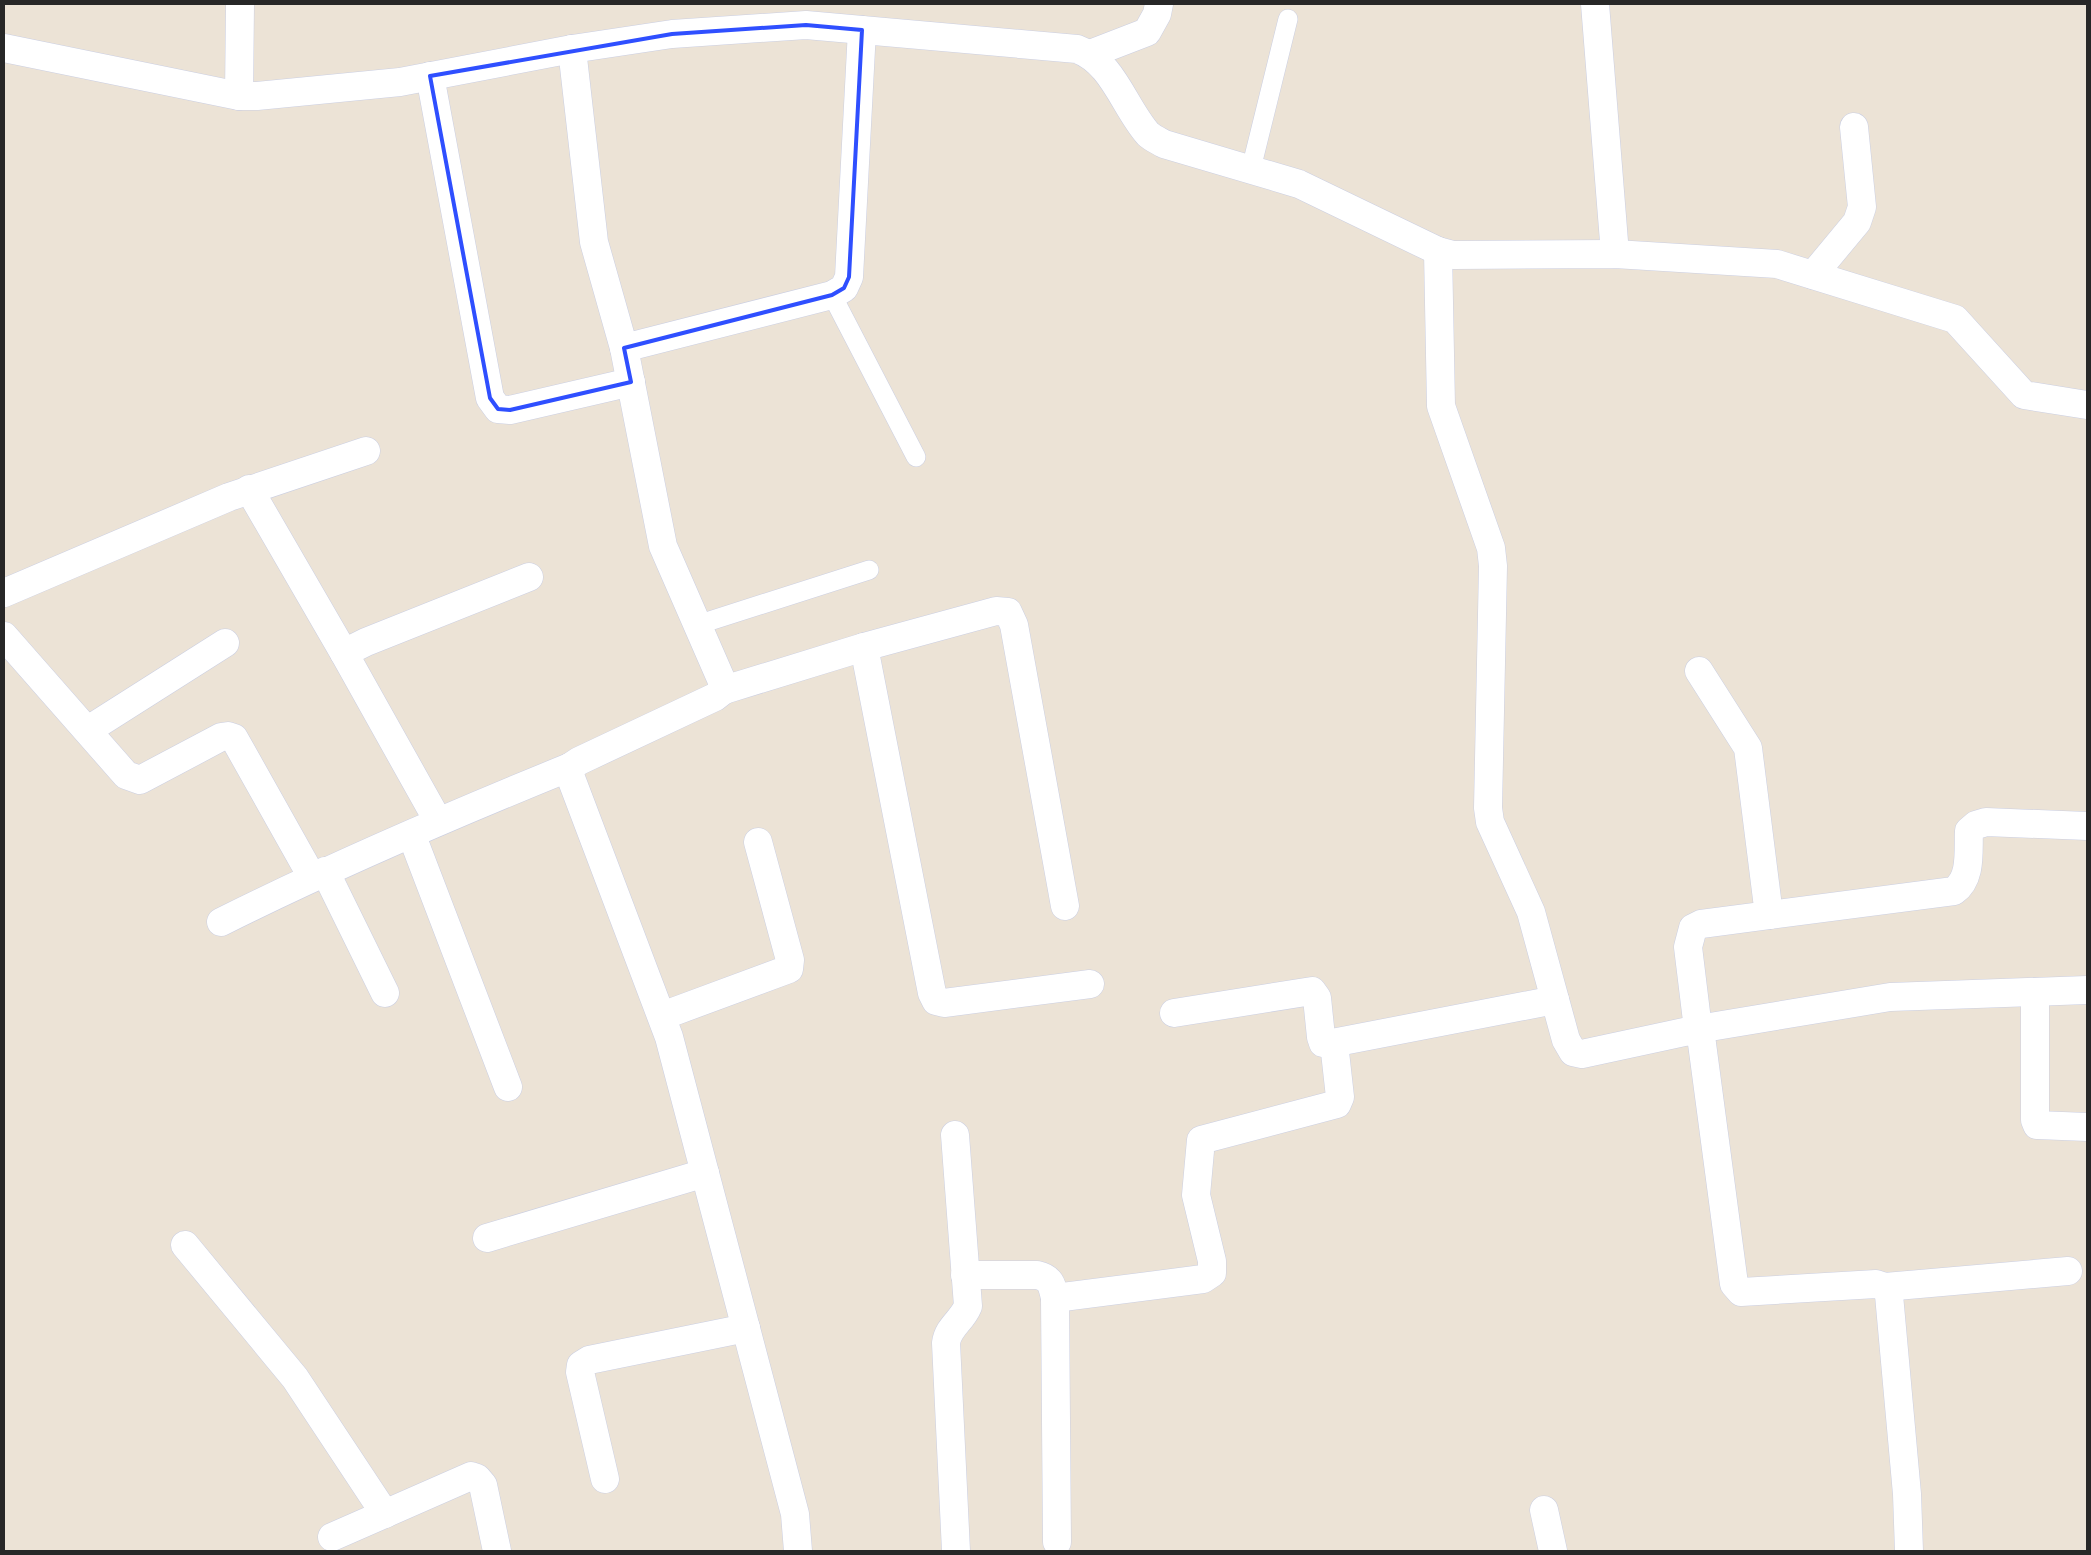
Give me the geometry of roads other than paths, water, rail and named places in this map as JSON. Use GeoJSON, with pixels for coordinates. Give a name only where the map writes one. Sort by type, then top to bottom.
{"type":"FeatureCollection","features":[{"type":"Feature","properties":{"kind":"street"},"geometry":{"type":"LineString","coordinates":[[240,4],[240,96]]}},
{"type":"Feature","properties":{"kind":"street"},"geometry":{"type":"LineString","coordinates":[[1090,54],[1147,32],[1157,14],[1159,4]]}},
{"type":"Feature","properties":{"kind":"street"},"geometry":{"type":"LineString","coordinates":[[1595,4],[1615,254]]}},
{"type":"Feature","properties":{"kind":"street"},"geometry":{"type":"LineString","coordinates":[[4,48],[240,96],[400,82],[572,49],[806,14],[862,30],[1077,49],[1090,54],[1102,66],[1149,134],[1164,144],[1299,184],[1438,251],[1453,255],[1615,254],[1761,261],[1955,319],[2024,395],[2087,405]]}},
{"type":"Feature","properties":{"kind":"street"},"geometry":{"type":"LineString","coordinates":[[624,348],[832,295],[844,288],[849,277],[862,30]]}},
{"type":"Feature","properties":{"kind":"street"},"geometry":{"type":"LineString","coordinates":[[572,49],[594,242],[624,348],[663,546],[721,679],[724,690]]}},
{"type":"Feature","properties":{"kind":"street"},"geometry":{"type":"LineString","coordinates":[[430,76],[490,398],[498,409],[510,410],[631,382]]}},
{"type":"Feature","properties":{"kind":"street"},"geometry":{"type":"LineString","coordinates":[[1813,275],[1861,215],[1862,207],[1854,127]]}},
{"type":"Feature","properties":{"kind":"street"},"geometry":{"type":"LineString","coordinates":[[1438,251],[1441,406],[1491,548],[1492,557],[1488,808],[1490,822],[1531,912],[1566,1040],[1573,1052],[1582,1054],[1698,1029],[1890,997],[2087,990]]}},
{"type":"Feature","properties":{"kind":"street"},"geometry":{"type":"LineString","coordinates":[[4,593],[248,489],[366,451]]}},
{"type":"Feature","properties":{"kind":"street"},"geometry":{"type":"LineString","coordinates":[[248,489],[344,653],[438,821]]}},
{"type":"Feature","properties":{"kind":"street"},"geometry":{"type":"LineString","coordinates":[[344,653],[366,642],[530,576]]}},
{"type":"Feature","properties":{"kind":"street"},"geometry":{"type":"LineString","coordinates":[[221,922],[318,874],[412,836],[438,821],[570,767],[715,697],[724,690],[864,647],[996,611],[1008,612],[1014,624],[1065,906]]}},
{"type":"Feature","properties":{"kind":"street"},"geometry":{"type":"LineString","coordinates":[[4,636],[126,775],[140,780],[221,738],[228,736],[234,738],[318,874],[385,993]]}},
{"type":"Feature","properties":{"kind":"street"},"geometry":{"type":"LineString","coordinates":[[88,730],[225,643]]}},
{"type":"Feature","properties":{"kind":"street"},"geometry":{"type":"LineString","coordinates":[[864,647],[932,993],[936,1001],[944,1003],[1090,984]]}},
{"type":"Feature","properties":{"kind":"street"},"geometry":{"type":"LineString","coordinates":[[1699,671],[1748,748],[1769,915]]}},
{"type":"Feature","properties":{"kind":"street"},"geometry":{"type":"LineString","coordinates":[[570,767],[571,778],[662,1016],[795,1514],[798,1551]]}},
{"type":"Feature","properties":{"kind":"street"},"geometry":{"type":"LineString","coordinates":[[2068,1271],[1885,1287],[1876,1284],[1752,1293],[1741,1292],[1734,1284],[1688,947],[1693,928],[1701,924],[1954,891],[1962,885],[1966,876],[1970,831],[1976,825],[1986,822],[2087,826]]}},
{"type":"Feature","properties":{"kind":"street"},"geometry":{"type":"LineString","coordinates":[[412,836],[508,1087]]}},
{"type":"Feature","properties":{"kind":"street"},"geometry":{"type":"LineString","coordinates":[[662,1016],[789,970],[790,960],[758,842]]}},
{"type":"Feature","properties":{"kind":"street"},"geometry":{"type":"LineString","coordinates":[[1174,1014],[1312,991],[1317,998],[1323,1042],[1334,1043],[1556,1000]]}},
{"type":"Feature","properties":{"kind":"street"},"geometry":{"type":"LineString","coordinates":[[2035,992],[2035,1120],[2037,1125],[2087,1127]]}},
{"type":"Feature","properties":{"kind":"street"},"geometry":{"type":"LineString","coordinates":[[1055,1298],[1203,1279],[1212,1273],[1212,1261],[1196,1194],[1201,1140],[1337,1104],[1340,1097],[1334,1043]]}},
{"type":"Feature","properties":{"kind":"street"},"geometry":{"type":"LineString","coordinates":[[955,1135],[968,1306],[964,1316],[948,1332],[946,1343],[956,1551]]}},
{"type":"Feature","properties":{"kind":"street"},"geometry":{"type":"LineString","coordinates":[[487,1238],[705,1172]]}},
{"type":"Feature","properties":{"kind":"street"},"geometry":{"type":"LineString","coordinates":[[185,1245],[294,1378],[385,1514]]}},
{"type":"Feature","properties":{"kind":"street"},"geometry":{"type":"LineString","coordinates":[[965,1275],[1042,1276],[1047,1277],[1052,1284],[1055,1298],[1057,1542]]}},
{"type":"Feature","properties":{"kind":"street"},"geometry":{"type":"LineString","coordinates":[[1885,1287],[1889,1295],[1907,1494],[1909,1551]]}},
{"type":"Feature","properties":{"kind":"street"},"geometry":{"type":"LineString","coordinates":[[605,1479],[580,1372],[581,1365],[589,1360],[746,1328]]}},
{"type":"Feature","properties":{"kind":"street"},"geometry":{"type":"LineString","coordinates":[[332,1537],[470,1476],[477,1478],[483,1485],[497,1551]]}},
{"type":"Feature","properties":{"kind":"street"},"geometry":{"type":"LineString","coordinates":[[1544,1510],[1552,1551]]}},
{"type":"Feature","properties":{"kind":"lane"},"geometry":{"type":"LineString","coordinates":[[1251,169],[1288,19]]}},
{"type":"Feature","properties":{"kind":"lane"},"geometry":{"type":"LineString","coordinates":[[832,295],[916,457]]}},
{"type":"Feature","properties":{"kind":"lane"},"geometry":{"type":"LineString","coordinates":[[697,625],[869,570]]}}]}
